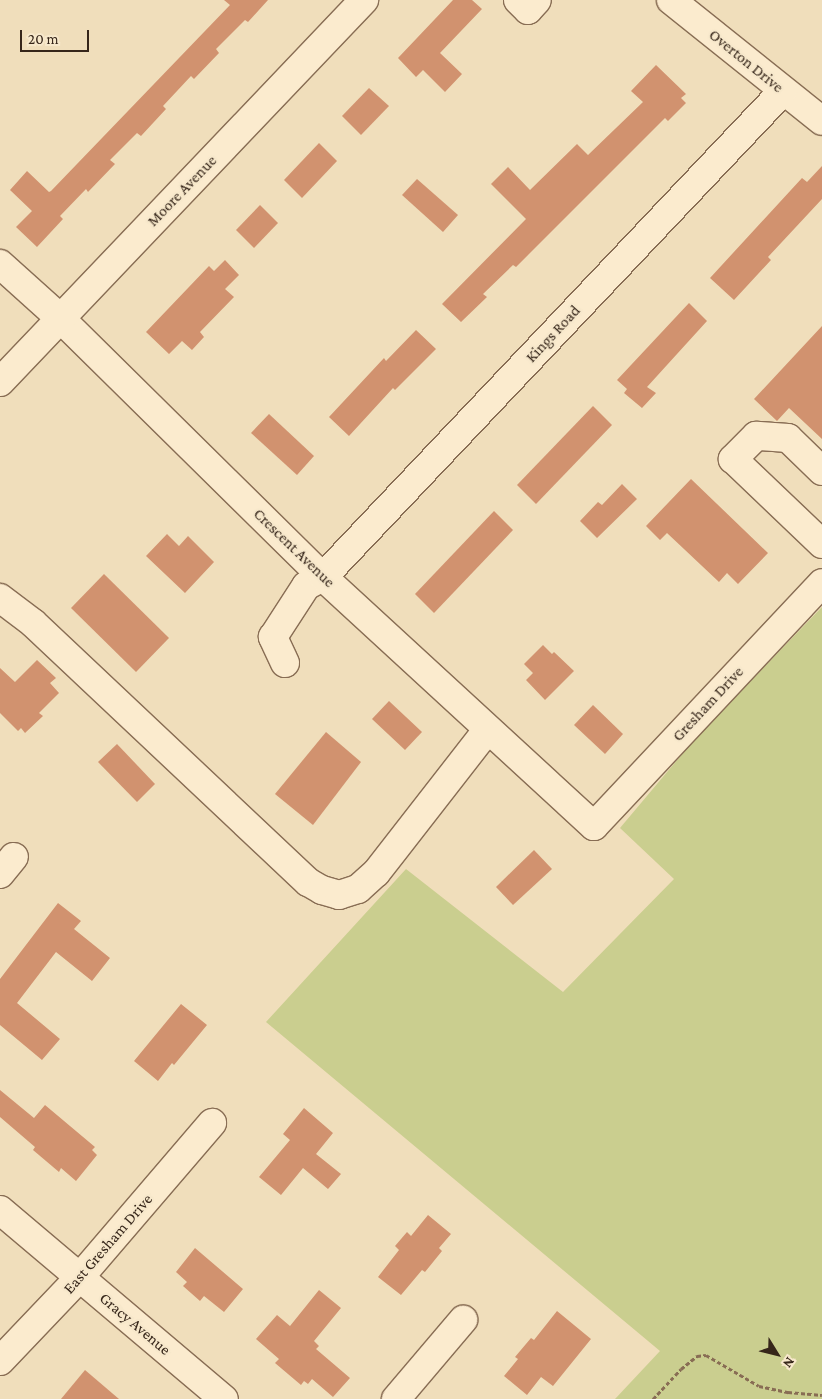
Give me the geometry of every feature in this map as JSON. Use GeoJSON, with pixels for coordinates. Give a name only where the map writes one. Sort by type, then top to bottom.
{"type":"FeatureCollection","features":[{"type":"Feature","properties":{"kind":"street","name":"Moore Avenue"},"geometry":{"type":"LineString","coordinates":[[0,382],[364,0]]}},
{"type":"Feature","properties":{"kind":"street"},"geometry":{"type":"LineString","coordinates":[[518,0],[528,10],[538,0]]}},
{"type":"Feature","properties":{"kind":"street","name":"Overton Drive"},"geometry":{"type":"LineString","coordinates":[[671,0],[822,121]]}},
{"type":"Feature","properties":{"kind":"street","name":"Kings Road"},"geometry":{"type":"LineString","coordinates":[[285,663],[273,636],[306,586],[323,577],[783,91]]}},
{"type":"Feature","properties":{"kind":"street","name":"Crescent Avenue"},"geometry":{"type":"LineString","coordinates":[[0,264],[61,319],[323,577],[594,826]]}},
{"type":"Feature","properties":{"kind":"street"},"geometry":{"type":"LineString","coordinates":[[822,471],[788,438],[756,436],[733,459],[822,544]]}},
{"type":"Feature","properties":{"kind":"street","name":"Gresham Drive"},"geometry":{"type":"LineString","coordinates":[[594,826],[822,583]]}},
{"type":"Feature","properties":{"kind":"street"},"geometry":{"type":"LineString","coordinates":[[0,598],[33,623],[308,882],[331,893],[339,895],[358,889],[376,874],[488,729]]}},
{"type":"Feature","properties":{"kind":"street","name":"East Gresham Drive"},"geometry":{"type":"LineString","coordinates":[[0,1361],[80,1277],[212,1123]]}},
{"type":"Feature","properties":{"kind":"street","name":"Gracy Avenue"},"geometry":{"type":"LineString","coordinates":[[0,1210],[224,1399]]}},
{"type":"Feature","properties":{"kind":"street"},"geometry":{"type":"LineString","coordinates":[[396,1399],[463,1320]]}},
{"type":"Feature","properties":{"kind":"path"},"geometry":{"type":"LineString","coordinates":[[653,1399],[681,1369],[697,1356],[706,1355],[759,1386],[788,1392],[822,1395]]}},
{"type":"Feature","properties":{"kind":"green space"},"geometry":{"type":"Polygon","coordinates":[[[822,607],[822,1399],[615,1399],[660,1351],[266,1022],[406,869],[563,992],[674,879],[620,828],[694,740],[822,607]]]}},
{"type":"Feature","properties":{"kind":"building"},"geometry":{"type":"Polygon","coordinates":[[[224,0],[268,0],[248,22],[245,20],[216,49],[219,53],[194,79],[191,76],[163,106],[166,109],[141,136],[137,133],[110,160],[115,164],[88,192],[86,189],[60,216],[63,219],[37,247],[16,227],[32,211],[10,190],[27,171],[49,192],[51,191],[230,5],[224,0]]]}},
{"type":"Feature","properties":{"kind":"building"},"geometry":{"type":"Polygon","coordinates":[[[453,0],[472,0],[482,9],[440,53],[462,74],[445,92],[423,70],[416,77],[398,58],[453,0]]]}},
{"type":"Feature","properties":{"kind":"building"},"geometry":{"type":"Polygon","coordinates":[[[656,65],[686,94],[681,98],[686,103],[668,121],[665,118],[516,267],[513,265],[483,294],[487,297],[461,322],[442,304],[526,219],[491,184],[508,167],[530,190],[577,144],[588,155],[643,102],[631,91],[656,65]]]}},
{"type":"Feature","properties":{"kind":"building"},"geometry":{"type":"Polygon","coordinates":[[[369,88],[389,106],[361,135],[342,116],[369,88]]]}},
{"type":"Feature","properties":{"kind":"building"},"geometry":{"type":"Polygon","coordinates":[[[319,143],[337,161],[302,198],[284,180],[319,143]]]}},
{"type":"Feature","properties":{"kind":"building"},"geometry":{"type":"Polygon","coordinates":[[[822,166],[822,199],[768,257],[771,260],[734,300],[710,278],[802,178],[807,182],[822,166]]]}},
{"type":"Feature","properties":{"kind":"building"},"geometry":{"type":"Polygon","coordinates":[[[417,179],[458,215],[443,232],[402,195],[417,179]]]}},
{"type":"Feature","properties":{"kind":"building"},"geometry":{"type":"Polygon","coordinates":[[[260,205],[278,223],[254,248],[236,230],[260,205]]]}},
{"type":"Feature","properties":{"kind":"building"},"geometry":{"type":"Polygon","coordinates":[[[225,260],[239,275],[225,289],[234,297],[200,332],[204,337],[192,350],[182,341],[169,354],[146,332],[209,266],[214,271],[225,260]]]}},
{"type":"Feature","properties":{"kind":"building"},"geometry":{"type":"Polygon","coordinates":[[[689,303],[707,321],[647,387],[656,393],[642,408],[624,393],[627,389],[617,380],[689,303]]]}},
{"type":"Feature","properties":{"kind":"building"},"geometry":{"type":"Polygon","coordinates":[[[822,326],[822,439],[789,408],[777,421],[754,399],[822,326]]]}},
{"type":"Feature","properties":{"kind":"building"},"geometry":{"type":"Polygon","coordinates":[[[416,330],[436,349],[395,390],[393,388],[349,436],[329,417],[384,358],[386,361],[416,330]]]}},
{"type":"Feature","properties":{"kind":"building"},"geometry":{"type":"Polygon","coordinates":[[[593,406],[612,425],[536,504],[517,485],[593,406]]]}},
{"type":"Feature","properties":{"kind":"building"},"geometry":{"type":"Polygon","coordinates":[[[269,414],[314,456],[297,475],[251,433],[269,414]]]}},
{"type":"Feature","properties":{"kind":"building"},"geometry":{"type":"Polygon","coordinates":[[[691,479],[768,553],[738,584],[727,573],[719,582],[667,533],[660,540],[646,526],[691,479]]]}},
{"type":"Feature","properties":{"kind":"building"},"geometry":{"type":"Polygon","coordinates":[[[622,484],[637,499],[597,538],[580,521],[598,502],[602,505],[622,484]]]}},
{"type":"Feature","properties":{"kind":"building"},"geometry":{"type":"Polygon","coordinates":[[[494,511],[513,530],[434,613],[415,594],[494,511]]]}},
{"type":"Feature","properties":{"kind":"building"},"geometry":{"type":"Polygon","coordinates":[[[167,534],[179,546],[188,536],[214,562],[185,593],[146,556],[167,534]]]}},
{"type":"Feature","properties":{"kind":"building"},"geometry":{"type":"Polygon","coordinates":[[[104,574],[169,638],[136,672],[71,608],[104,574]]]}},
{"type":"Feature","properties":{"kind":"building"},"geometry":{"type":"Polygon","coordinates":[[[543,645],[552,654],[554,652],[574,671],[545,700],[526,680],[533,673],[524,664],[543,645]]]}},
{"type":"Feature","properties":{"kind":"building"},"geometry":{"type":"Polygon","coordinates":[[[37,660],[56,678],[50,683],[59,693],[39,713],[43,716],[25,733],[21,728],[18,731],[0,713],[0,668],[15,682],[37,660]]]}},
{"type":"Feature","properties":{"kind":"building"},"geometry":{"type":"Polygon","coordinates":[[[389,701],[422,732],[405,750],[372,719],[389,701]]]}},
{"type":"Feature","properties":{"kind":"building"},"geometry":{"type":"Polygon","coordinates":[[[593,705],[623,734],[605,754],[574,725],[593,705]]]}},
{"type":"Feature","properties":{"kind":"building"},"geometry":{"type":"Polygon","coordinates":[[[326,732],[361,762],[313,825],[275,794],[326,732]]]}},
{"type":"Feature","properties":{"kind":"building"},"geometry":{"type":"Polygon","coordinates":[[[117,744],[155,784],[137,802],[98,762],[117,744]]]}},
{"type":"Feature","properties":{"kind":"building"},"geometry":{"type":"Polygon","coordinates":[[[534,850],[552,869],[513,905],[496,887],[534,850]]]}},
{"type":"Feature","properties":{"kind":"building"},"geometry":{"type":"Polygon","coordinates":[[[58,903],[81,921],[74,929],[110,958],[92,981],[56,952],[17,1003],[60,1039],[42,1060],[0,1025],[0,979],[58,903]]]}},
{"type":"Feature","properties":{"kind":"building"},"geometry":{"type":"Polygon","coordinates":[[[181,1004],[207,1025],[174,1065],[172,1063],[158,1081],[134,1061],[181,1004]]]}},
{"type":"Feature","properties":{"kind":"building"},"geometry":{"type":"Polygon","coordinates":[[[0,1090],[34,1118],[45,1105],[95,1147],[92,1150],[97,1155],[76,1181],[61,1168],[59,1172],[33,1150],[35,1147],[0,1117],[0,1090]]]}},
{"type":"Feature","properties":{"kind":"building"},"geometry":{"type":"Polygon","coordinates":[[[304,1108],[333,1133],[316,1154],[341,1174],[328,1189],[303,1168],[281,1195],[259,1177],[290,1140],[283,1134],[304,1108]]]}},
{"type":"Feature","properties":{"kind":"building"},"geometry":{"type":"Polygon","coordinates":[[[428,1215],[451,1234],[439,1248],[442,1251],[425,1272],[422,1270],[401,1295],[378,1277],[399,1250],[395,1246],[407,1232],[411,1236],[428,1215]]]}},
{"type":"Feature","properties":{"kind":"building"},"geometry":{"type":"Polygon","coordinates":[[[195,1248],[243,1289],[224,1312],[204,1296],[200,1301],[183,1286],[187,1282],[176,1272],[195,1248]]]}},
{"type":"Feature","properties":{"kind":"building"},"geometry":{"type":"Polygon","coordinates":[[[319,1290],[341,1308],[314,1341],[319,1346],[316,1349],[350,1378],[333,1397],[312,1379],[308,1384],[304,1381],[301,1385],[275,1363],[279,1359],[256,1339],[277,1315],[290,1326],[319,1290]]]}},
{"type":"Feature","properties":{"kind":"building"},"geometry":{"type":"Polygon","coordinates":[[[557,1311],[591,1339],[553,1386],[541,1377],[527,1395],[504,1376],[518,1359],[515,1357],[531,1338],[534,1340],[557,1311]]]}},
{"type":"Feature","properties":{"kind":"building"},"geometry":{"type":"Polygon","coordinates":[[[85,1370],[119,1399],[61,1399],[85,1370]]]}}]}
